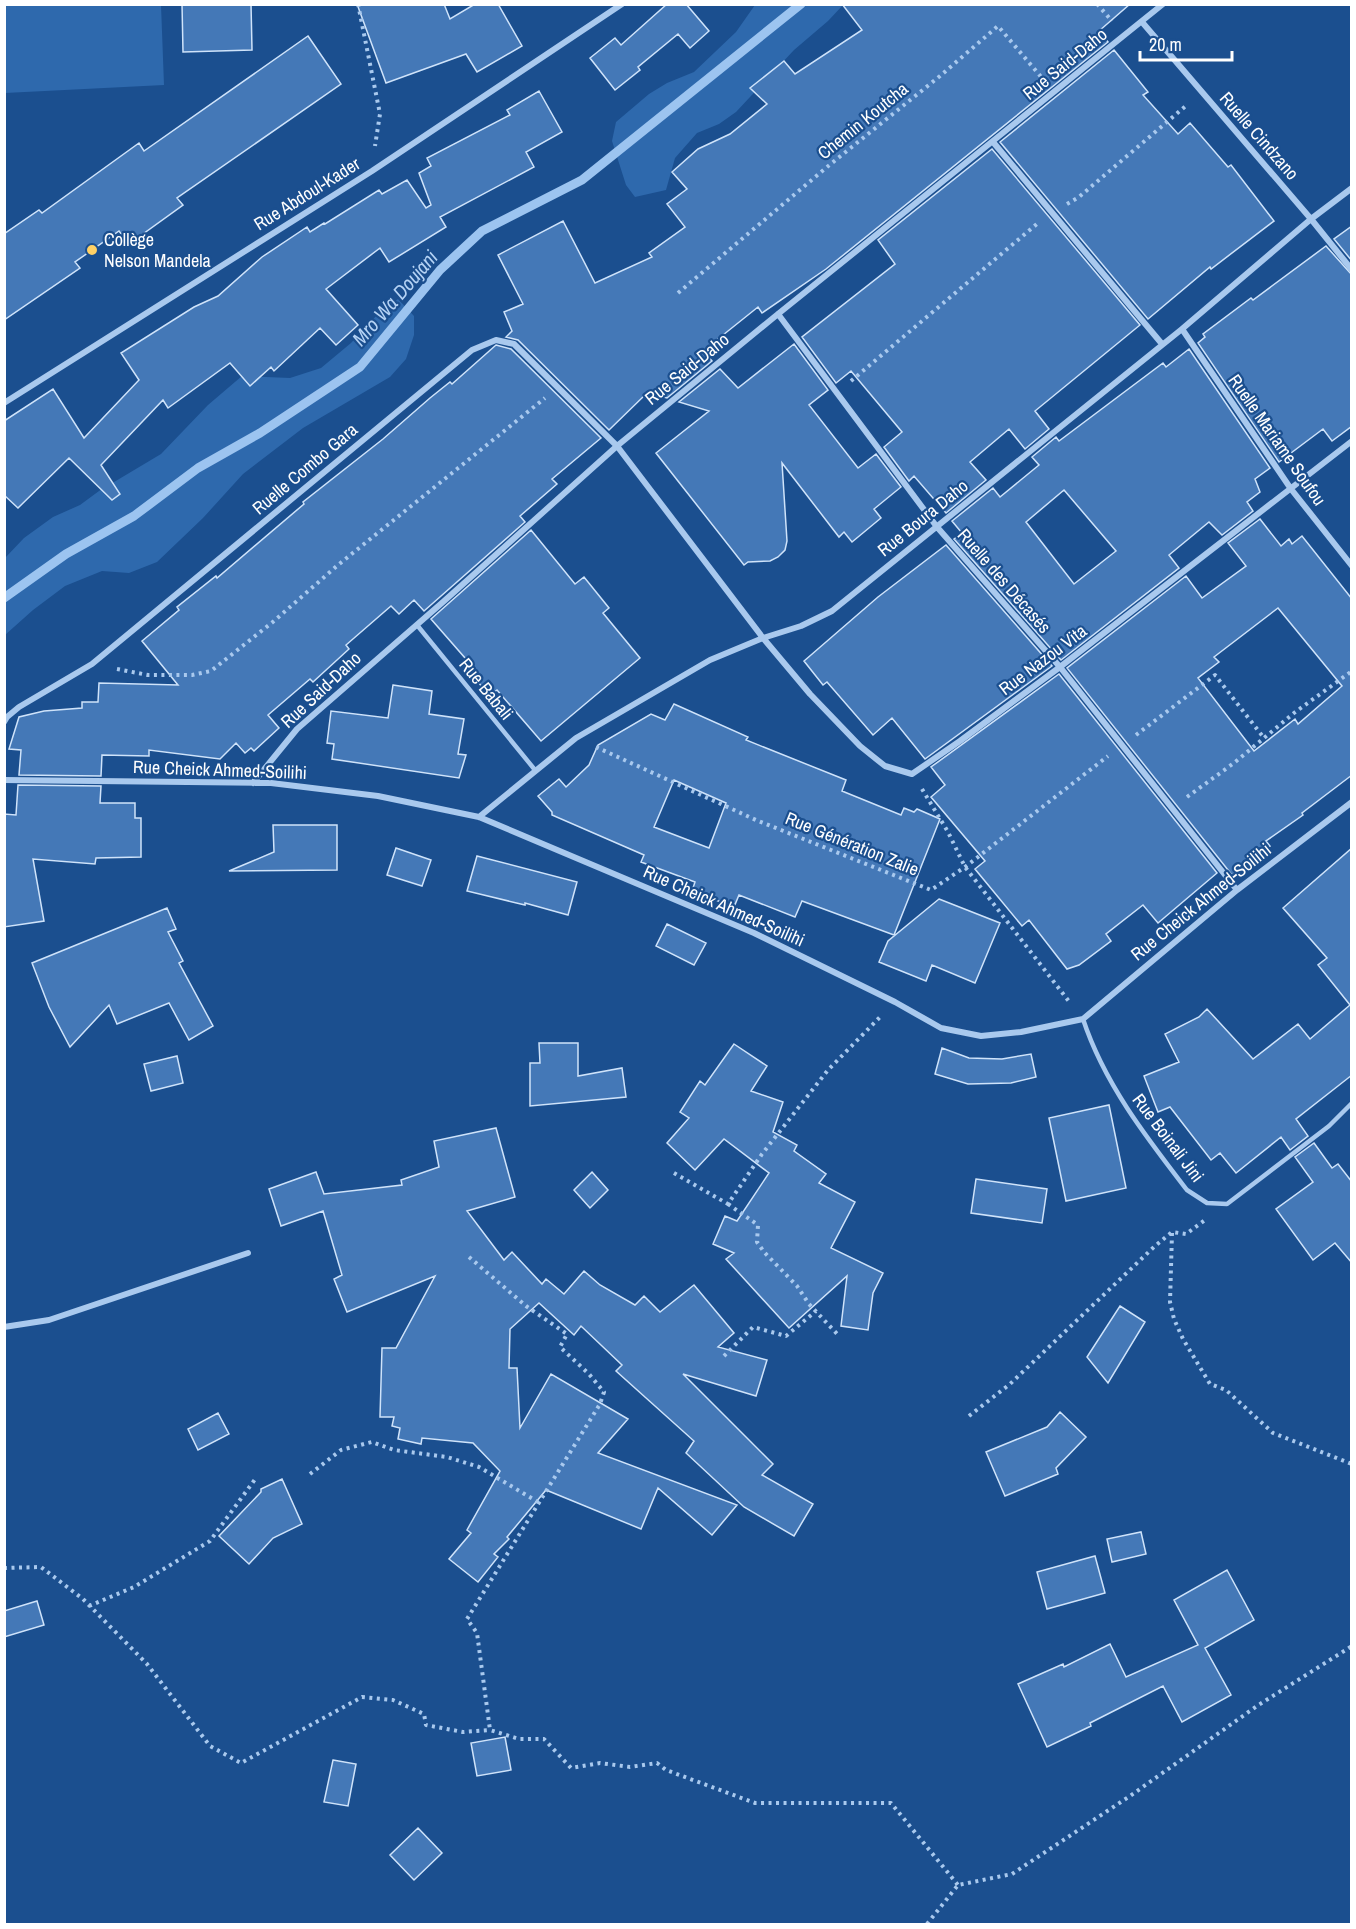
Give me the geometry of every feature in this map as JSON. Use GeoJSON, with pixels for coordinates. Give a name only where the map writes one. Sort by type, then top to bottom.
{"type":"FeatureCollection","features":[{"type":"Feature","properties":{"kind":"street","name":"Rue Abdoul-Kader"},"geometry":{"type":"LineString","coordinates":[[4,404],[372,171],[622,4]]}},
{"type":"Feature","properties":{"kind":"street","name":"Rue Said-Daho"},"geometry":{"type":"LineString","coordinates":[[253,783],[297,729],[617,446],[1163,4]]}},
{"type":"Feature","properties":{"kind":"street","name":"Ruelle Cindzano"},"geometry":{"type":"LineString","coordinates":[[1142,22],[1352,270]]}},
{"type":"Feature","properties":{"kind":"street"},"geometry":{"type":"LineString","coordinates":[[993,142],[1162,344]]}},
{"type":"Feature","properties":{"kind":"street","name":"Rue Boura Daho"},"geometry":{"type":"LineString","coordinates":[[479,817],[576,738],[710,660],[763,638],[801,626],[831,611],[1182,329],[1311,219],[1352,188]]}},
{"type":"Feature","properties":{"kind":"street","name":"Ruelle des Décasés"},"geometry":{"type":"LineString","coordinates":[[778,314],[937,527],[1060,667],[1237,890]]}},
{"type":"Feature","properties":{"kind":"street","name":"Ruelle Mariame Soufou"},"geometry":{"type":"LineString","coordinates":[[1182,329],[1290,489],[1352,566]]}},
{"type":"Feature","properties":{"kind":"street","name":"Ruelle Combo Gara"},"geometry":{"type":"LineString","coordinates":[[4,722],[19,707],[92,664],[472,350],[496,340],[514,345],[617,446],[763,638]]}},
{"type":"Feature","properties":{"kind":"street","name":"Rue Nazou Vita"},"geometry":{"type":"LineString","coordinates":[[912,774],[1060,667],[1352,441]]}},
{"type":"Feature","properties":{"kind":"street"},"geometry":{"type":"LineString","coordinates":[[763,638],[810,694],[860,746],[885,766],[912,774]]}},
{"type":"Feature","properties":{"kind":"street","name":"Rue Cheick Ahmed-Soilihi"},"geometry":{"type":"LineString","coordinates":[[4,780],[270,783],[378,796],[479,817],[754,933],[895,1002],[941,1028],[981,1036],[1021,1032],[1083,1019],[1237,890],[1352,802]]}},
{"type":"Feature","properties":{"kind":"street"},"geometry":{"type":"LineString","coordinates":[[4,1327],[49,1320],[248,1253]]}},
{"type":"Feature","properties":{"kind":"lane","name":"Rue Babali"},"geometry":{"type":"LineString","coordinates":[[417,625],[535,770]]}},
{"type":"Feature","properties":{"kind":"lane","name":"Rue Boinali Jini"},"geometry":{"type":"LineString","coordinates":[[1083,1019],[1092,1045],[1108,1078],[1187,1190],[1206,1203],[1227,1204]]}},
{"type":"Feature","properties":{"kind":"lane"},"geometry":{"type":"LineString","coordinates":[[1227,1204],[1329,1126],[1352,1103]]}},
{"type":"Feature","properties":{"kind":"path"},"geometry":{"type":"LineString","coordinates":[[358,4],[380,114],[372,171]]}},
{"type":"Feature","properties":{"kind":"path","name":"Chemin Koutcha"},"geometry":{"type":"LineString","coordinates":[[678,293],[998,26],[1053,92]]}},
{"type":"Feature","properties":{"kind":"path"},"geometry":{"type":"LineString","coordinates":[[837,393],[1053,212],[1079,197],[1201,91]]}},
{"type":"Feature","properties":{"kind":"path"},"geometry":{"type":"LineString","coordinates":[[92,664],[148,675],[192,675],[211,671],[558,387]]}},
{"type":"Feature","properties":{"kind":"path"},"geometry":{"type":"LineString","coordinates":[[1172,808],[1352,671]]}},
{"type":"Feature","properties":{"kind":"path","name":"Rue Génération Zalie"},"geometry":{"type":"LineString","coordinates":[[576,738],[756,820],[931,890],[965,867],[1215,675],[1264,738]]}},
{"type":"Feature","properties":{"kind":"path"},"geometry":{"type":"LineString","coordinates":[[912,774],[948,832],[965,867],[1083,1019]]}},
{"type":"Feature","properties":{"kind":"path"},"geometry":{"type":"LineString","coordinates":[[728,1204],[762,1154],[828,1070],[895,1002]]}},
{"type":"Feature","properties":{"kind":"path"},"geometry":{"type":"LineString","coordinates":[[674,1173],[728,1204],[758,1225],[757,1242],[839,1336]]}},
{"type":"Feature","properties":{"kind":"path"},"geometry":{"type":"LineString","coordinates":[[969,1416],[1010,1383],[1172,1232],[1186,1234],[1227,1204]]}},
{"type":"Feature","properties":{"kind":"path"},"geometry":{"type":"LineString","coordinates":[[1172,1232],[1170,1274],[1172,1311],[1184,1339],[1210,1384],[1226,1390],[1273,1433],[1352,1464]]}},
{"type":"Feature","properties":{"kind":"path"},"geometry":{"type":"LineString","coordinates":[[469,1257],[526,1306],[567,1334],[560,1347],[589,1374],[604,1392],[600,1404],[467,1618],[477,1633],[490,1730]]}},
{"type":"Feature","properties":{"kind":"path"},"geometry":{"type":"LineString","coordinates":[[724,1356],[753,1327],[786,1336],[816,1311]]}},
{"type":"Feature","properties":{"kind":"path"},"geometry":{"type":"LineString","coordinates":[[310,1474],[341,1450],[372,1442],[394,1450],[447,1457],[480,1467],[538,1502]]}},
{"type":"Feature","properties":{"kind":"path"},"geometry":{"type":"LineString","coordinates":[[89,1606],[134,1587],[210,1540],[256,1478]]}},
{"type":"Feature","properties":{"kind":"path"},"geometry":{"type":"LineString","coordinates":[[4,1568],[41,1567],[89,1606],[147,1664],[210,1746],[241,1763],[362,1697],[393,1700],[424,1714],[426,1725],[463,1732],[490,1730],[519,1739],[544,1738],[571,1768],[600,1763],[630,1767],[657,1763],[666,1770],[755,1803],[891,1803],[958,1885]]}},
{"type":"Feature","properties":{"kind":"path"},"geometry":{"type":"LineString","coordinates":[[927,1924],[958,1885],[1012,1874],[1130,1796],[1257,1706],[1352,1646]]}},
{"type":"Feature","properties":{"kind":"shaded area"},"geometry":{"type":"Polygon","coordinates":[[[5,4],[161,5],[164,85],[5,93],[5,4]]]}},
{"type":"Feature","properties":{"kind":"shaded area"},"geometry":{"type":"Polygon","coordinates":[[[755,5],[843,5],[794,50],[736,112],[719,124],[697,133],[675,158],[666,190],[635,197],[626,185],[612,141],[616,122],[649,94],[667,83],[694,72],[736,32],[755,5]]]}},
{"type":"Feature","properties":{"kind":"shaded area"},"geometry":{"type":"Polygon","coordinates":[[[398,299],[414,316],[414,335],[406,359],[390,377],[303,428],[243,474],[203,518],[157,562],[129,573],[102,571],[65,586],[5,635],[5,558],[24,538],[53,517],[80,505],[161,454],[208,405],[242,376],[290,378],[321,368],[351,343],[378,314],[398,299]]]}},
{"type":"Feature","properties":{"kind":"building"},"geometry":{"type":"Polygon","coordinates":[[[182,4],[251,4],[252,50],[183,52],[182,4]]]}},
{"type":"Feature","properties":{"kind":"building"},"geometry":{"type":"Polygon","coordinates":[[[357,4],[444,4],[450,19],[475,4],[498,4],[522,46],[477,72],[466,54],[386,83],[357,4]]]}},
{"type":"Feature","properties":{"kind":"building"},"geometry":{"type":"Polygon","coordinates":[[[667,4],[686,4],[709,31],[690,48],[678,34],[638,67],[640,70],[615,90],[590,58],[615,38],[621,45],[667,4]]]}},
{"type":"Feature","properties":{"kind":"building"},"geometry":{"type":"Polygon","coordinates":[[[842,4],[1130,4],[1099,31],[1108,42],[826,269],[762,313],[758,307],[703,351],[712,361],[667,398],[647,393],[609,430],[518,340],[506,337],[512,331],[504,312],[523,304],[498,255],[563,221],[595,283],[652,257],[649,253],[685,227],[667,204],[687,189],[672,172],[698,149],[730,134],[767,104],[750,88],[784,61],[795,74],[862,30],[842,4]]]}},
{"type":"Feature","properties":{"kind":"building"},"geometry":{"type":"Polygon","coordinates":[[[308,36],[341,84],[177,198],[183,205],[129,244],[119,231],[75,262],[80,268],[4,320],[4,234],[39,210],[42,213],[139,143],[144,151],[308,36]]]}},
{"type":"Feature","properties":{"kind":"building"},"geometry":{"type":"Polygon","coordinates":[[[1114,50],[1148,92],[1143,95],[1178,134],[1190,123],[1228,167],[1231,165],[1274,221],[1211,269],[1210,267],[1148,319],[1000,142],[1114,50]]]}},
{"type":"Feature","properties":{"kind":"building"},"geometry":{"type":"Polygon","coordinates":[[[539,91],[562,132],[526,152],[534,167],[440,217],[446,227],[389,262],[380,248],[326,289],[358,325],[336,345],[320,328],[274,371],[271,367],[250,386],[230,363],[168,408],[163,400],[101,465],[120,494],[112,500],[69,458],[18,508],[4,495],[4,421],[53,389],[84,438],[139,380],[121,353],[194,307],[218,296],[262,257],[307,227],[310,232],[379,190],[382,194],[407,180],[426,208],[431,205],[419,173],[431,166],[427,158],[510,115],[507,110],[539,91]]]}},
{"type":"Feature","properties":{"kind":"building"},"geometry":{"type":"Polygon","coordinates":[[[992,149],[1140,325],[1035,411],[1049,429],[1025,449],[1009,429],[970,462],[986,480],[946,513],[914,476],[909,481],[884,447],[902,432],[851,371],[836,383],[802,337],[895,264],[878,240],[992,149]]]}},
{"type":"Feature","properties":{"kind":"building"},"geometry":{"type":"Polygon","coordinates":[[[1352,226],[1352,261],[1334,239],[1352,226]]]}},
{"type":"Feature","properties":{"kind":"building"},"geometry":{"type":"Polygon","coordinates":[[[1326,246],[1352,275],[1352,426],[1332,441],[1323,429],[1279,462],[1198,343],[1205,337],[1203,334],[1326,246]]]}},
{"type":"Feature","properties":{"kind":"building"},"geometry":{"type":"Polygon","coordinates":[[[794,344],[828,390],[809,405],[858,468],[876,454],[901,487],[874,509],[881,518],[852,542],[844,532],[839,537],[782,463],[787,541],[785,550],[770,561],[748,562],[744,565],[656,453],[709,411],[679,402],[720,369],[738,388],[794,344]]]}},
{"type":"Feature","properties":{"kind":"building"},"geometry":{"type":"Polygon","coordinates":[[[496,345],[511,349],[601,438],[552,479],[557,484],[520,516],[525,522],[424,611],[414,600],[399,614],[391,606],[346,645],[349,649],[313,682],[310,679],[268,715],[279,728],[254,751],[251,748],[245,753],[236,743],[220,759],[149,750],[149,756],[102,755],[101,776],[19,775],[21,750],[9,749],[19,717],[44,711],[82,708],[82,702],[98,702],[99,683],[178,685],[142,641],[179,610],[177,607],[216,576],[217,578],[304,504],[303,502],[450,382],[452,384],[496,345]]]}},
{"type":"Feature","properties":{"kind":"building"},"geometry":{"type":"Polygon","coordinates":[[[1189,349],[1270,468],[1255,479],[1260,492],[1247,502],[1253,511],[1222,535],[1209,522],[1169,555],[1179,568],[1061,660],[954,539],[962,533],[952,521],[993,488],[1000,497],[1039,465],[1032,457],[1056,437],[1059,441],[1163,363],[1166,367],[1189,349]],[[1064,490],[1026,522],[1074,584],[1116,551],[1064,490]]]}},
{"type":"Feature","properties":{"kind":"building"},"geometry":{"type":"Polygon","coordinates":[[[1260,519],[1281,546],[1289,539],[1292,544],[1302,536],[1352,599],[1352,775],[1302,813],[1303,815],[1266,841],[1270,846],[1232,875],[1067,668],[1186,576],[1202,598],[1246,566],[1228,543],[1260,519]],[[1278,608],[1214,657],[1219,662],[1198,678],[1254,751],[1295,719],[1298,724],[1342,686],[1278,608]]]}},
{"type":"Feature","properties":{"kind":"building"},"geometry":{"type":"Polygon","coordinates":[[[531,530],[575,584],[584,577],[609,608],[603,613],[640,658],[541,741],[497,690],[489,696],[468,669],[472,666],[431,619],[531,530]]]}},
{"type":"Feature","properties":{"kind":"building"},"geometry":{"type":"Polygon","coordinates":[[[946,545],[1052,666],[925,759],[892,718],[873,735],[827,682],[823,685],[804,661],[878,597],[946,545]]]}},
{"type":"Feature","properties":{"kind":"building"},"geometry":{"type":"Polygon","coordinates":[[[1059,674],[1217,873],[1158,923],[1143,905],[1106,934],[1111,941],[1079,965],[1067,969],[1029,920],[1022,926],[975,869],[985,861],[931,797],[945,785],[931,767],[1059,674]]]}},
{"type":"Feature","properties":{"kind":"building"},"geometry":{"type":"Polygon","coordinates":[[[393,685],[432,691],[429,714],[464,719],[458,754],[466,755],[459,778],[332,759],[334,744],[327,743],[331,711],[388,718],[393,685]]]}},
{"type":"Feature","properties":{"kind":"building"},"geometry":{"type":"Polygon","coordinates":[[[674,704],[748,737],[746,740],[846,780],[842,791],[901,815],[904,808],[914,812],[917,809],[940,819],[894,935],[802,901],[795,917],[739,895],[734,907],[692,891],[695,882],[641,862],[644,855],[552,815],[538,796],[559,779],[566,787],[589,765],[598,745],[651,714],[665,720],[674,704]],[[674,780],[654,827],[709,848],[726,803],[674,780]]]}},
{"type":"Feature","properties":{"kind":"building"},"geometry":{"type":"Polygon","coordinates":[[[18,785],[101,786],[100,803],[135,803],[135,818],[141,818],[141,857],[96,858],[95,864],[33,859],[44,921],[4,927],[4,814],[16,815],[18,785]]]}},
{"type":"Feature","properties":{"kind":"building"},"geometry":{"type":"Polygon","coordinates":[[[273,825],[337,825],[337,870],[229,871],[274,852],[273,825]]]}},
{"type":"Feature","properties":{"kind":"building"},"geometry":{"type":"Polygon","coordinates":[[[396,848],[431,860],[422,886],[387,875],[396,848]]]}},
{"type":"Feature","properties":{"kind":"building"},"geometry":{"type":"Polygon","coordinates":[[[1352,848],[1352,1075],[1296,1119],[1308,1136],[1290,1150],[1281,1137],[1236,1173],[1220,1153],[1211,1160],[1170,1107],[1158,1112],[1144,1076],[1179,1062],[1165,1034],[1199,1017],[1207,1009],[1253,1059],[1298,1024],[1310,1039],[1350,1005],[1318,965],[1327,958],[1283,908],[1352,848]]]}},
{"type":"Feature","properties":{"kind":"building"},"geometry":{"type":"Polygon","coordinates":[[[477,856],[577,882],[568,915],[467,891],[477,856]]]}},
{"type":"Feature","properties":{"kind":"building"},"geometry":{"type":"Polygon","coordinates":[[[939,899],[1000,923],[975,983],[932,965],[926,981],[879,962],[888,941],[939,899]]]}},
{"type":"Feature","properties":{"kind":"building"},"geometry":{"type":"Polygon","coordinates":[[[167,908],[176,929],[168,932],[183,961],[179,963],[213,1026],[189,1040],[169,1003],[117,1024],[109,1005],[70,1047],[49,1007],[32,963],[167,908]]]}},
{"type":"Feature","properties":{"kind":"building"},"geometry":{"type":"Polygon","coordinates":[[[667,924],[706,943],[694,965],[656,946],[667,924]]]}},
{"type":"Feature","properties":{"kind":"building"},"geometry":{"type":"Polygon","coordinates":[[[539,1043],[578,1043],[578,1076],[622,1068],[626,1097],[530,1106],[530,1063],[540,1063],[539,1043]]]}},
{"type":"Feature","properties":{"kind":"building"},"geometry":{"type":"Polygon","coordinates":[[[734,1044],[767,1066],[751,1091],[783,1102],[773,1132],[797,1145],[794,1151],[826,1174],[819,1183],[855,1202],[831,1248],[883,1273],[873,1293],[868,1330],[841,1326],[847,1276],[789,1328],[726,1259],[734,1253],[713,1244],[725,1216],[737,1221],[769,1173],[724,1139],[695,1170],[667,1143],[689,1118],[680,1112],[700,1081],[705,1085],[734,1044]]]}},
{"type":"Feature","properties":{"kind":"building"},"geometry":{"type":"Polygon","coordinates":[[[942,1048],[969,1058],[1002,1059],[1031,1054],[1036,1077],[1011,1083],[968,1084],[935,1074],[942,1048]]]}},
{"type":"Feature","properties":{"kind":"building"},"geometry":{"type":"Polygon","coordinates":[[[177,1056],[183,1083],[151,1091],[144,1064],[177,1056]]]}},
{"type":"Feature","properties":{"kind":"building"},"geometry":{"type":"Polygon","coordinates":[[[1109,1105],[1126,1188],[1066,1201],[1049,1118],[1109,1105]]]}},
{"type":"Feature","properties":{"kind":"building"},"geometry":{"type":"Polygon","coordinates":[[[496,1128],[515,1197],[467,1211],[504,1260],[512,1252],[542,1284],[546,1279],[564,1294],[584,1271],[600,1285],[635,1305],[644,1296],[660,1312],[694,1285],[734,1333],[718,1347],[767,1360],[756,1396],[683,1374],[773,1464],[762,1475],[813,1504],[794,1536],[744,1507],[686,1453],[694,1441],[616,1371],[622,1365],[581,1326],[574,1335],[539,1303],[510,1329],[509,1368],[517,1368],[520,1428],[551,1374],[628,1419],[598,1453],[737,1505],[712,1535],[658,1488],[641,1529],[546,1490],[507,1537],[509,1539],[494,1554],[498,1557],[478,1582],[449,1559],[471,1533],[467,1530],[500,1471],[473,1443],[422,1438],[421,1444],[398,1439],[400,1428],[392,1426],[394,1417],[380,1417],[382,1348],[396,1348],[435,1276],[347,1312],[334,1279],[342,1275],[323,1211],[281,1226],[269,1189],[316,1172],[324,1194],[402,1185],[401,1180],[439,1167],[434,1141],[496,1128]]]}},
{"type":"Feature","properties":{"kind":"building"},"geometry":{"type":"Polygon","coordinates":[[[1314,1143],[1332,1168],[1338,1164],[1352,1182],[1352,1263],[1335,1243],[1313,1260],[1276,1209],[1313,1182],[1295,1157],[1314,1143]]]}},
{"type":"Feature","properties":{"kind":"building"},"geometry":{"type":"Polygon","coordinates":[[[592,1172],[608,1190],[590,1208],[574,1190],[592,1172]]]}},
{"type":"Feature","properties":{"kind":"building"},"geometry":{"type":"Polygon","coordinates":[[[976,1179],[1047,1189],[1042,1223],[971,1213],[976,1179]]]}},
{"type":"Feature","properties":{"kind":"building"},"geometry":{"type":"Polygon","coordinates":[[[1120,1306],[1145,1322],[1108,1383],[1087,1357],[1120,1306]]]}},
{"type":"Feature","properties":{"kind":"building"},"geometry":{"type":"Polygon","coordinates":[[[1060,1412],[1086,1437],[1056,1468],[1058,1474],[1005,1496],[986,1452],[1047,1427],[1060,1412]]]}},
{"type":"Feature","properties":{"kind":"building"},"geometry":{"type":"Polygon","coordinates":[[[218,1413],[229,1434],[198,1450],[188,1429],[218,1413]]]}},
{"type":"Feature","properties":{"kind":"building"},"geometry":{"type":"Polygon","coordinates":[[[282,1479],[302,1524],[273,1538],[249,1564],[219,1536],[261,1492],[261,1489],[282,1479]]]}},
{"type":"Feature","properties":{"kind":"building"},"geometry":{"type":"Polygon","coordinates":[[[1141,1532],[1146,1554],[1112,1562],[1107,1539],[1141,1532]]]}},
{"type":"Feature","properties":{"kind":"building"},"geometry":{"type":"Polygon","coordinates":[[[1095,1556],[1105,1593],[1047,1609],[1037,1572],[1095,1556]]]}},
{"type":"Feature","properties":{"kind":"building"},"geometry":{"type":"Polygon","coordinates":[[[1227,1570],[1254,1620],[1205,1648],[1231,1695],[1182,1722],[1163,1686],[1090,1723],[1091,1726],[1047,1747],[1018,1684],[1063,1664],[1064,1667],[1110,1644],[1126,1677],[1198,1645],[1174,1600],[1227,1570]]]}},
{"type":"Feature","properties":{"kind":"building"},"geometry":{"type":"Polygon","coordinates":[[[37,1601],[44,1625],[4,1637],[4,1611],[37,1601]]]}},
{"type":"Feature","properties":{"kind":"building"},"geometry":{"type":"Polygon","coordinates":[[[505,1737],[511,1770],[477,1776],[471,1743],[505,1737]]]}},
{"type":"Feature","properties":{"kind":"building"},"geometry":{"type":"Polygon","coordinates":[[[333,1760],[356,1764],[348,1806],[324,1802],[333,1760]]]}},
{"type":"Feature","properties":{"kind":"building"},"geometry":{"type":"Polygon","coordinates":[[[418,1828],[442,1853],[414,1880],[390,1855],[418,1828]]]}},
{"type":"Feature","properties":{"kind":"waterway","name":"Mro Wa Doujani"},"geometry":{"type":"LineString","coordinates":[[4,598],[66,554],[134,516],[198,468],[260,433],[360,367],[440,270],[482,231],[582,180],[801,4]]}},
{"type":"Feature","properties":{"kind":"place","name":"Collège Nelson Mandela"},"geometry":{"type":"Point","coordinates":[92,250]}}]}
